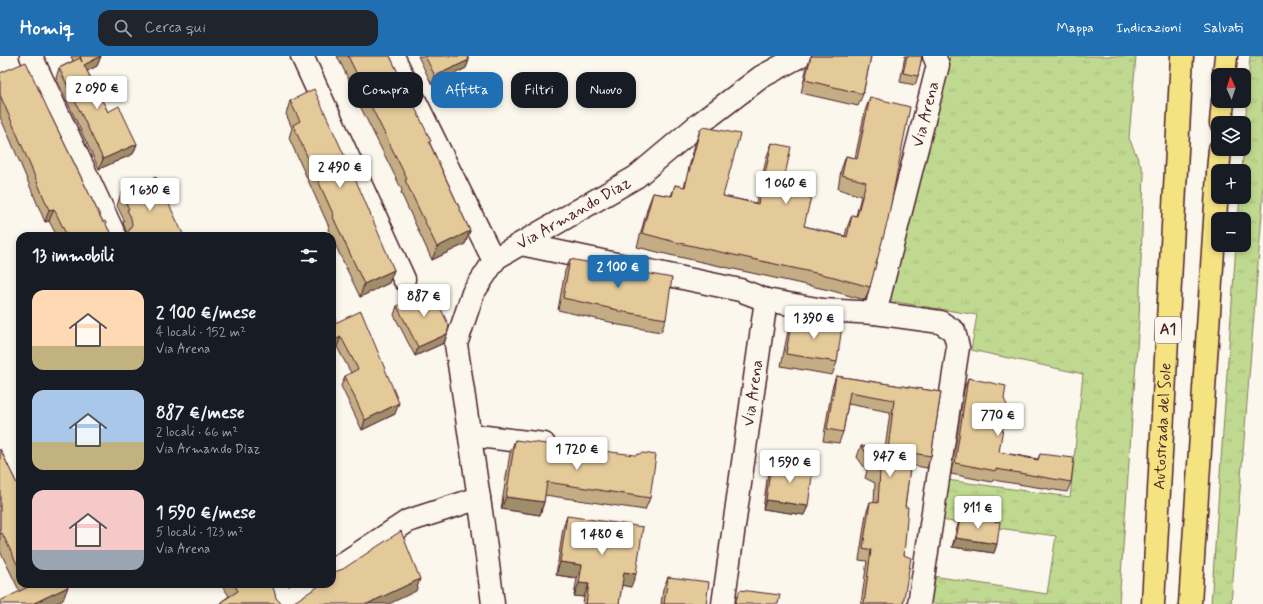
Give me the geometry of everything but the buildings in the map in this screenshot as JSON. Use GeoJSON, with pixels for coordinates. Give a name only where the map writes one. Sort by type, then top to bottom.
{"type":"FeatureCollection","features":[{"type":"Feature","properties":{"kind":"highway","name":"Autostrada del Sole"},"geometry":{"type":"LineString","coordinates":[[1153,604],[1182,56]]}},
{"type":"Feature","properties":{"kind":"highway"},"geometry":{"type":"LineString","coordinates":[[1225,68],[1226,56]]}},
{"type":"Feature","properties":{"kind":"highway"},"geometry":{"type":"LineString","coordinates":[[1190,604],[1216,204]]}},
{"type":"Feature","properties":{"kind":"street"},"geometry":{"type":"LineString","coordinates":[[31,56],[113,232]]}},
{"type":"Feature","properties":{"kind":"street"},"geometry":{"type":"LineString","coordinates":[[302,56],[404,279]]}},
{"type":"Feature","properties":{"kind":"street"},"geometry":{"type":"LineString","coordinates":[[393,56],[494,261]]}},
{"type":"Feature","properties":{"kind":"street","name":"Via Armando Diaz"},"geometry":{"type":"LineString","coordinates":[[493,604],[456,344],[473,293],[496,258],[636,177],[698,125],[761,77],[800,56]]}},
{"type":"Feature","properties":{"kind":"street","name":"Via Arena"},"geometry":{"type":"LineString","coordinates":[[875,313],[938,65],[934,56]]}},
{"type":"Feature","properties":{"kind":"street"},"geometry":{"type":"LineString","coordinates":[[521,244],[740,290],[766,300],[823,310],[875,313],[940,322],[954,331],[958,347],[919,604]]}},
{"type":"Feature","properties":{"kind":"street","name":"Via Arena"},"geometry":{"type":"LineString","coordinates":[[723,604],[766,300]]}},
{"type":"Feature","properties":{"kind":"street"},"geometry":{"type":"LineString","coordinates":[[470,435],[563,446]]}},
{"type":"Feature","properties":{"kind":"street"},"geometry":{"type":"LineString","coordinates":[[336,568],[408,521],[479,498]]}},
{"type":"Feature","properties":{"kind":"street"},"geometry":{"type":"LineString","coordinates":[[280,597],[303,588]]}},
{"type":"Feature","properties":{"kind":"green space"},"geometry":{"type":"Polygon","coordinates":[[[950,56],[1136,56],[1129,138],[1144,173],[1139,320],[1119,604],[928,604],[933,576],[1047,594],[1056,536],[940,520],[947,480],[1070,497],[1083,374],[971,350],[977,315],[890,301],[950,56]]]}},
{"type":"Feature","properties":{"kind":"green space"},"geometry":{"type":"Polygon","coordinates":[[[1250,56],[1263,56],[1263,201],[1231,604],[1211,604],[1236,252],[1251,252],[1251,212],[1239,212],[1239,204],[1251,204],[1251,164],[1242,164],[1243,156],[1251,156],[1251,116],[1246,116],[1246,108],[1251,108],[1251,68],[1249,68],[1250,56]]]}}]}
